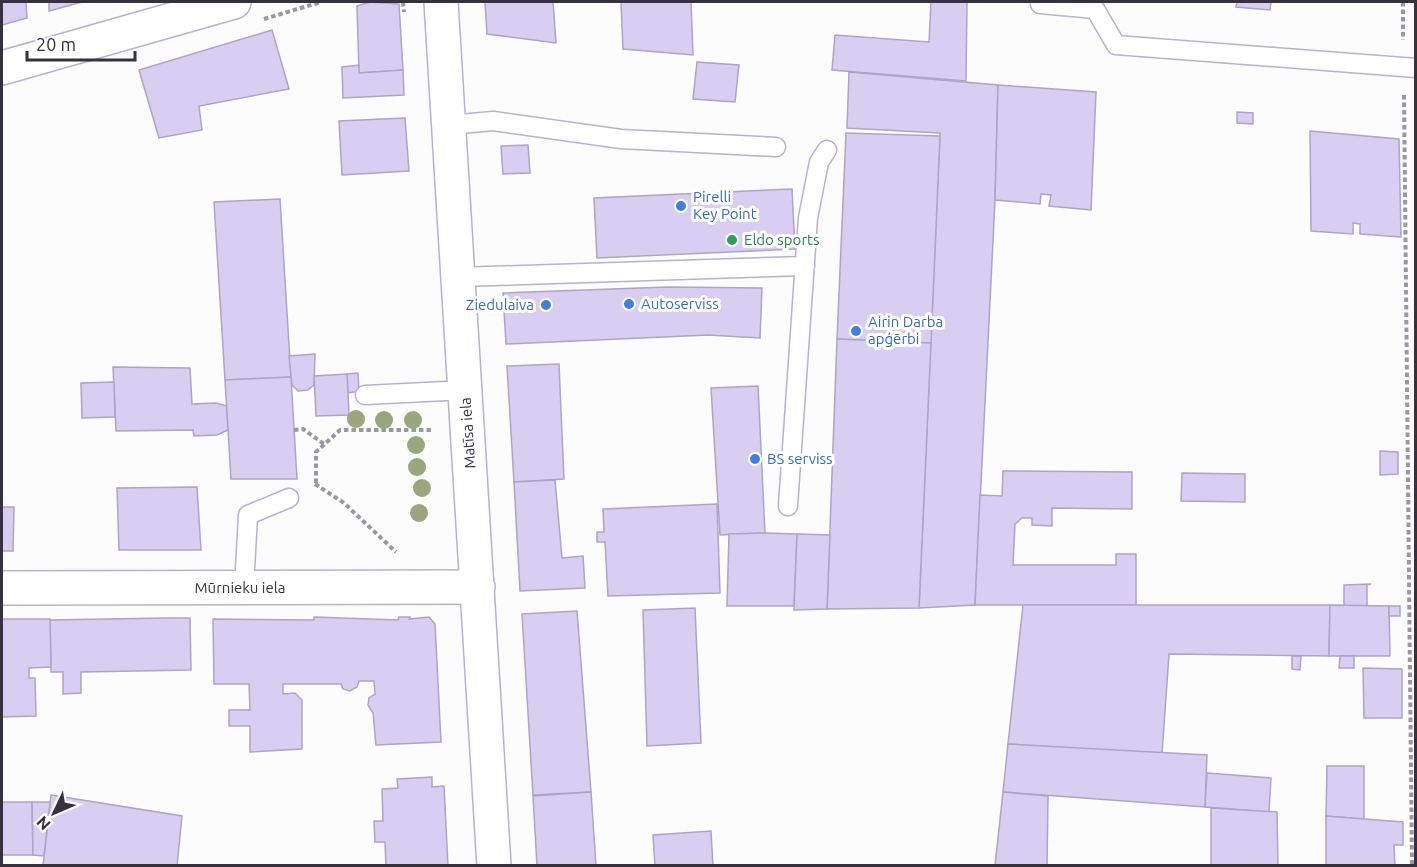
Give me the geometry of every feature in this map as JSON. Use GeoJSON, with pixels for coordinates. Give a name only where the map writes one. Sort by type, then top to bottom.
{"type":"FeatureCollection","features":[{"type":"Feature","properties":{"kind":"street"},"geometry":{"type":"LineString","coordinates":[[2,68],[234,2]]}},
{"type":"Feature","properties":{"kind":"street","name":"Matīsa iela"},"geometry":{"type":"LineString","coordinates":[[441,2],[494,866]]}},
{"type":"Feature","properties":{"kind":"street","name":"Mūrnieku iela"},"geometry":{"type":"LineString","coordinates":[[2,588],[478,587]]}},
{"type":"Feature","properties":{"kind":"lane"},"geometry":{"type":"LineString","coordinates":[[1040,4],[1095,9],[1116,45],[1310,58],[1409,68]]}},
{"type":"Feature","properties":{"kind":"lane"},"geometry":{"type":"LineString","coordinates":[[449,125],[493,122],[621,139],[776,147]]}},
{"type":"Feature","properties":{"kind":"lane"},"geometry":{"type":"LineString","coordinates":[[788,506],[812,189],[819,162],[826,150]]}},
{"type":"Feature","properties":{"kind":"lane"},"geometry":{"type":"LineString","coordinates":[[459,277],[805,266]]}},
{"type":"Feature","properties":{"kind":"lane"},"geometry":{"type":"LineString","coordinates":[[364,395],[466,390]]}},
{"type":"Feature","properties":{"kind":"lane"},"geometry":{"type":"LineString","coordinates":[[243,588],[248,515],[289,498]]}},
{"type":"Feature","properties":{"kind":"path"},"geometry":{"type":"LineString","coordinates":[[403,2],[404,13]]}},
{"type":"Feature","properties":{"kind":"path"},"geometry":{"type":"LineString","coordinates":[[1403,2],[1409,68],[1412,866]]}},
{"type":"Feature","properties":{"kind":"path"},"geometry":{"type":"LineString","coordinates":[[430,392],[434,442]]}},
{"type":"Feature","properties":{"kind":"path"},"geometry":{"type":"LineString","coordinates":[[294,430],[303,429],[324,444]]}},
{"type":"Feature","properties":{"kind":"path"},"geometry":{"type":"LineString","coordinates":[[316,483],[316,452],[340,430],[433,430]]}},
{"type":"Feature","properties":{"kind":"path"},"geometry":{"type":"LineString","coordinates":[[289,498],[316,483]]}},
{"type":"Feature","properties":{"kind":"path"},"geometry":{"type":"LineString","coordinates":[[316,483],[344,503],[398,553]]}},
{"type":"Feature","properties":{"kind":"building"},"geometry":{"type":"Polygon","coordinates":[[[2,2],[26,2],[27,18],[2,25],[2,2]]]}},
{"type":"Feature","properties":{"kind":"building"},"geometry":{"type":"Polygon","coordinates":[[[49,2],[82,2],[49,11],[49,2]]]}},
{"type":"Feature","properties":{"kind":"building"},"geometry":{"type":"Polygon","coordinates":[[[370,2],[399,4],[403,70],[359,73],[357,6],[370,2]]]}},
{"type":"Feature","properties":{"kind":"building"},"geometry":{"type":"Polygon","coordinates":[[[485,2],[553,2],[556,43],[487,34],[485,2]]]}},
{"type":"Feature","properties":{"kind":"building"},"geometry":{"type":"Polygon","coordinates":[[[621,2],[691,2],[693,55],[623,49],[621,2]]]}},
{"type":"Feature","properties":{"kind":"building"},"geometry":{"type":"Polygon","coordinates":[[[931,2],[967,2],[966,81],[832,70],[835,35],[929,42],[931,2]]]}},
{"type":"Feature","properties":{"kind":"building"},"geometry":{"type":"Polygon","coordinates":[[[1237,2],[1271,2],[1270,10],[1236,7],[1237,2]]]}},
{"type":"Feature","properties":{"kind":"building"},"geometry":{"type":"Polygon","coordinates":[[[272,30],[289,89],[199,106],[202,130],[159,138],[139,70],[272,30]]]}},
{"type":"Feature","properties":{"kind":"building"},"geometry":{"type":"Polygon","coordinates":[[[697,62],[739,65],[735,102],[693,99],[697,62]]]}},
{"type":"Feature","properties":{"kind":"building"},"geometry":{"type":"Polygon","coordinates":[[[359,65],[359,73],[403,70],[404,95],[343,98],[342,67],[359,65]]]}},
{"type":"Feature","properties":{"kind":"building"},"geometry":{"type":"Polygon","coordinates":[[[849,72],[998,85],[995,200],[975,605],[919,608],[940,133],[847,128],[849,72]]]}},
{"type":"Feature","properties":{"kind":"building"},"geometry":{"type":"Polygon","coordinates":[[[998,85],[1096,92],[1091,210],[1049,206],[1051,195],[1041,194],[1040,204],[995,200],[998,85]]]}},
{"type":"Feature","properties":{"kind":"building"},"geometry":{"type":"Polygon","coordinates":[[[1237,112],[1253,113],[1253,124],[1237,123],[1237,112]]]}},
{"type":"Feature","properties":{"kind":"building"},"geometry":{"type":"Polygon","coordinates":[[[405,118],[409,171],[342,175],[339,121],[405,118]]]}},
{"type":"Feature","properties":{"kind":"building"},"geometry":{"type":"Polygon","coordinates":[[[1310,131],[1399,139],[1401,237],[1360,234],[1360,224],[1353,223],[1353,234],[1311,231],[1310,131]]]}},
{"type":"Feature","properties":{"kind":"building"},"geometry":{"type":"Polygon","coordinates":[[[846,133],[940,136],[931,343],[837,339],[846,133]]]}},
{"type":"Feature","properties":{"kind":"building"},"geometry":{"type":"Polygon","coordinates":[[[528,145],[530,173],[503,174],[501,146],[528,145]]]}},
{"type":"Feature","properties":{"kind":"building"},"geometry":{"type":"Polygon","coordinates":[[[792,189],[795,249],[597,258],[594,198],[792,189]]]}},
{"type":"Feature","properties":{"kind":"building"},"geometry":{"type":"Polygon","coordinates":[[[280,199],[291,377],[225,380],[214,202],[280,199]]]}},
{"type":"Feature","properties":{"kind":"building"},"geometry":{"type":"Polygon","coordinates":[[[668,287],[762,288],[760,338],[708,335],[506,344],[503,293],[668,287]]]}},
{"type":"Feature","properties":{"kind":"building"},"geometry":{"type":"Polygon","coordinates":[[[837,339],[931,343],[919,608],[827,609],[837,339]]]}},
{"type":"Feature","properties":{"kind":"building"},"geometry":{"type":"Polygon","coordinates":[[[315,354],[314,385],[308,390],[298,391],[292,385],[289,356],[315,354]]]}},
{"type":"Feature","properties":{"kind":"building"},"geometry":{"type":"Polygon","coordinates":[[[559,364],[564,479],[514,482],[507,366],[559,364]]]}},
{"type":"Feature","properties":{"kind":"building"},"geometry":{"type":"Polygon","coordinates":[[[113,367],[190,368],[192,404],[216,403],[227,406],[228,430],[217,435],[194,436],[193,430],[116,431],[113,367]]]}},
{"type":"Feature","properties":{"kind":"building"},"geometry":{"type":"Polygon","coordinates":[[[358,373],[359,391],[348,393],[347,374],[358,373]]]}},
{"type":"Feature","properties":{"kind":"building"},"geometry":{"type":"Polygon","coordinates":[[[347,374],[349,415],[316,416],[314,376],[347,374]]]}},
{"type":"Feature","properties":{"kind":"building"},"geometry":{"type":"Polygon","coordinates":[[[291,377],[297,479],[231,479],[225,380],[291,377]]]}},
{"type":"Feature","properties":{"kind":"building"},"geometry":{"type":"Polygon","coordinates":[[[114,382],[115,417],[82,418],[81,383],[114,382]]]}},
{"type":"Feature","properties":{"kind":"building"},"geometry":{"type":"Polygon","coordinates":[[[758,386],[765,533],[720,535],[711,388],[758,386]]]}},
{"type":"Feature","properties":{"kind":"building"},"geometry":{"type":"Polygon","coordinates":[[[1380,451],[1398,452],[1398,474],[1380,475],[1380,451]]]}},
{"type":"Feature","properties":{"kind":"building"},"geometry":{"type":"Polygon","coordinates":[[[1003,471],[1132,472],[1132,509],[1052,508],[1052,526],[1032,525],[1032,518],[1022,518],[1015,524],[1013,565],[1116,565],[1116,554],[1136,554],[1136,605],[975,605],[980,495],[1002,496],[1003,471]]]}},
{"type":"Feature","properties":{"kind":"building"},"geometry":{"type":"Polygon","coordinates":[[[1182,473],[1245,474],[1245,502],[1181,501],[1182,473]]]}},
{"type":"Feature","properties":{"kind":"building"},"geometry":{"type":"Polygon","coordinates":[[[555,480],[562,558],[583,556],[585,588],[520,591],[514,482],[555,480]]]}},
{"type":"Feature","properties":{"kind":"building"},"geometry":{"type":"Polygon","coordinates":[[[197,487],[201,550],[119,550],[117,488],[197,487]]]}},
{"type":"Feature","properties":{"kind":"building"},"geometry":{"type":"Polygon","coordinates":[[[717,504],[720,593],[608,596],[605,542],[597,542],[597,532],[604,532],[603,509],[717,504]]]}},
{"type":"Feature","properties":{"kind":"building"},"geometry":{"type":"Polygon","coordinates":[[[2,507],[14,507],[13,551],[2,551],[2,507]]]}},
{"type":"Feature","properties":{"kind":"building"},"geometry":{"type":"Polygon","coordinates":[[[729,534],[797,534],[794,606],[727,606],[729,534]]]}},
{"type":"Feature","properties":{"kind":"building"},"geometry":{"type":"Polygon","coordinates":[[[797,534],[830,535],[827,609],[794,610],[797,534]]]}},
{"type":"Feature","properties":{"kind":"building"},"geometry":{"type":"Polygon","coordinates":[[[1371,584],[1367,585],[1367,606],[1344,606],[1344,585],[1371,584]]]}},
{"type":"Feature","properties":{"kind":"building"},"geometry":{"type":"Polygon","coordinates":[[[1023,605],[1330,605],[1329,656],[1169,654],[1162,754],[1008,744],[1023,605]]]}},
{"type":"Feature","properties":{"kind":"building"},"geometry":{"type":"Polygon","coordinates":[[[1330,605],[1389,606],[1390,656],[1329,656],[1330,605]]]}},
{"type":"Feature","properties":{"kind":"building"},"geometry":{"type":"Polygon","coordinates":[[[1389,606],[1400,606],[1400,616],[1389,616],[1389,606]]]}},
{"type":"Feature","properties":{"kind":"building"},"geometry":{"type":"Polygon","coordinates":[[[695,608],[701,743],[647,746],[643,610],[695,608]]]}},
{"type":"Feature","properties":{"kind":"building"},"geometry":{"type":"Polygon","coordinates":[[[577,611],[591,792],[533,795],[522,614],[577,611]]]}},
{"type":"Feature","properties":{"kind":"building"},"geometry":{"type":"Polygon","coordinates":[[[314,617],[398,620],[399,617],[410,617],[409,619],[429,617],[435,624],[441,742],[376,745],[373,713],[368,705],[369,698],[375,694],[374,681],[359,681],[357,687],[350,691],[343,689],[341,684],[283,684],[283,694],[295,693],[302,700],[302,749],[250,752],[250,726],[229,726],[229,710],[250,710],[249,684],[214,684],[213,619],[314,620],[314,617]]]}},
{"type":"Feature","properties":{"kind":"building"},"geometry":{"type":"Polygon","coordinates":[[[190,618],[191,670],[81,672],[81,693],[63,694],[63,672],[51,672],[50,620],[190,618]]]}},
{"type":"Feature","properties":{"kind":"building"},"geometry":{"type":"Polygon","coordinates":[[[2,619],[50,619],[51,667],[29,668],[29,678],[35,678],[36,716],[2,717],[2,619]]]}},
{"type":"Feature","properties":{"kind":"building"},"geometry":{"type":"Polygon","coordinates":[[[1292,656],[1301,656],[1300,670],[1292,669],[1292,656]]]}},
{"type":"Feature","properties":{"kind":"building"},"geometry":{"type":"Polygon","coordinates":[[[1340,656],[1354,656],[1354,668],[1339,668],[1340,656]]]}},
{"type":"Feature","properties":{"kind":"building"},"geometry":{"type":"Polygon","coordinates":[[[1363,668],[1402,669],[1402,718],[1364,718],[1363,668]]]}},
{"type":"Feature","properties":{"kind":"building"},"geometry":{"type":"Polygon","coordinates":[[[1008,744],[1207,755],[1205,807],[1003,792],[1008,744]]]}},
{"type":"Feature","properties":{"kind":"building"},"geometry":{"type":"Polygon","coordinates":[[[1327,766],[1364,766],[1364,819],[1326,816],[1327,766]]]}},
{"type":"Feature","properties":{"kind":"building"},"geometry":{"type":"Polygon","coordinates":[[[1207,773],[1271,778],[1269,812],[1205,807],[1207,773]]]}},
{"type":"Feature","properties":{"kind":"building"},"geometry":{"type":"Polygon","coordinates":[[[432,777],[432,787],[444,786],[448,866],[386,866],[385,842],[375,842],[374,821],[383,821],[382,789],[398,788],[397,779],[432,777]]]}},
{"type":"Feature","properties":{"kind":"building"},"geometry":{"type":"Polygon","coordinates":[[[591,792],[596,866],[537,866],[533,796],[591,792]]]}},
{"type":"Feature","properties":{"kind":"building"},"geometry":{"type":"Polygon","coordinates":[[[1003,792],[1048,796],[1047,866],[995,866],[1003,792]]]}},
{"type":"Feature","properties":{"kind":"building"},"geometry":{"type":"Polygon","coordinates":[[[51,795],[182,816],[177,866],[43,866],[51,795]]]}},
{"type":"Feature","properties":{"kind":"building"},"geometry":{"type":"Polygon","coordinates":[[[2,802],[32,802],[33,855],[2,855],[2,802]]]}},
{"type":"Feature","properties":{"kind":"building"},"geometry":{"type":"Polygon","coordinates":[[[32,802],[50,802],[44,856],[33,855],[32,802]]]}},
{"type":"Feature","properties":{"kind":"building"},"geometry":{"type":"Polygon","coordinates":[[[1211,808],[1277,812],[1278,866],[1211,866],[1211,808]]]}},
{"type":"Feature","properties":{"kind":"building"},"geometry":{"type":"Polygon","coordinates":[[[1326,816],[1403,822],[1403,845],[1394,845],[1395,866],[1326,866],[1326,816]]]}},
{"type":"Feature","properties":{"kind":"building"},"geometry":{"type":"Polygon","coordinates":[[[711,831],[713,866],[655,866],[653,835],[711,831]]]}},
{"type":"Feature","properties":{"kind":"place","name":"Pirelli Key Point"},"geometry":{"type":"Point","coordinates":[681,206]}},
{"type":"Feature","properties":{"kind":"place","name":"Eldo sports"},"geometry":{"type":"Point","coordinates":[732,240]}},
{"type":"Feature","properties":{"kind":"place","name":"Autoserviss"},"geometry":{"type":"Point","coordinates":[629,304]}},
{"type":"Feature","properties":{"kind":"place","name":"Ziedulaiva"},"geometry":{"type":"Point","coordinates":[546,305]}},
{"type":"Feature","properties":{"kind":"place","name":"Airin Darba apģērbi"},"geometry":{"type":"Point","coordinates":[856,331]}},
{"type":"Feature","properties":{"kind":"place","name":"BS serviss"},"geometry":{"type":"Point","coordinates":[755,459]}}]}
